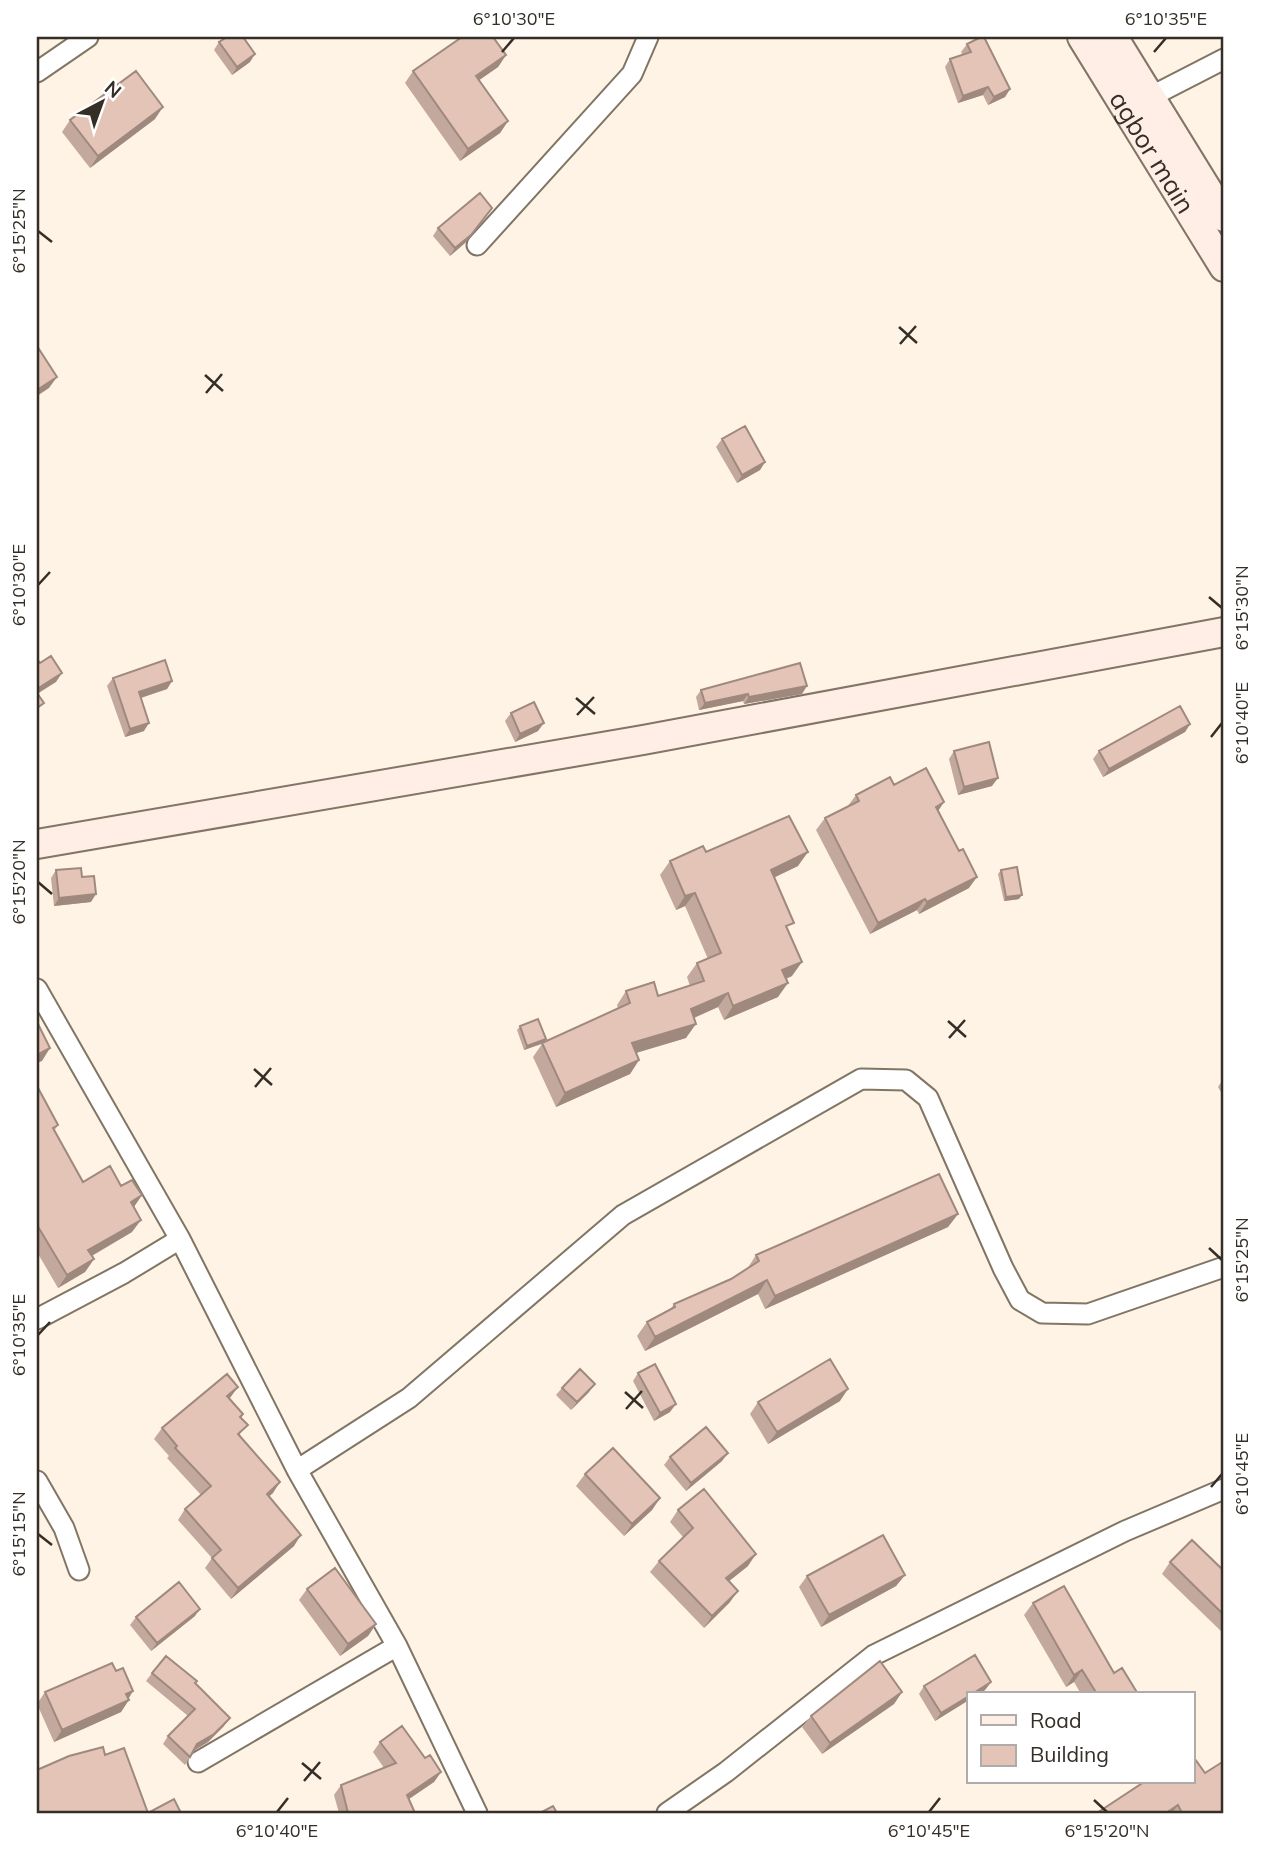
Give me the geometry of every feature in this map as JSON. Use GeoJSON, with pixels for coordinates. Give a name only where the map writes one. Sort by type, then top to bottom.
{"type":"FeatureCollection","features":[{"type":"Feature","properties":{"kind":"street"},"geometry":{"type":"LineString","coordinates":[[37,72],[88,37]]}},
{"type":"Feature","properties":{"kind":"street"},"geometry":{"type":"LineString","coordinates":[[477,245],[632,74],[648,37]]}},
{"type":"Feature","properties":{"kind":"street","name":"agbor main"},"geometry":{"type":"LineString","coordinates":[[1082,37],[1224,267]]}},
{"type":"Feature","properties":{"kind":"street","name":"agbor main"},"geometry":{"type":"LineString","coordinates":[[1113,37],[1224,217]]}},
{"type":"Feature","properties":{"kind":"street"},"geometry":{"type":"LineString","coordinates":[[1150,97],[1224,59]]}},
{"type":"Feature","properties":{"kind":"street"},"geometry":{"type":"LineString","coordinates":[[37,844],[643,740],[1224,632]]}},
{"type":"Feature","properties":{"kind":"street"},"geometry":{"type":"LineString","coordinates":[[37,989],[180,1239],[297,1470],[397,1646],[477,1813]]}},
{"type":"Feature","properties":{"kind":"street"},"geometry":{"type":"LineString","coordinates":[[297,1470],[409,1398],[623,1215],[862,1079],[906,1080],[928,1098],[1003,1268],[1020,1300],[1042,1313],[1088,1314],[1224,1267]]}},
{"type":"Feature","properties":{"kind":"street"},"geometry":{"type":"LineString","coordinates":[[37,1319],[124,1273],[180,1239]]}},
{"type":"Feature","properties":{"kind":"street"},"geometry":{"type":"LineString","coordinates":[[37,1481],[64,1528],[79,1570]]}},
{"type":"Feature","properties":{"kind":"street"},"geometry":{"type":"LineString","coordinates":[[667,1813],[726,1772],[874,1655],[1125,1531],[1224,1489]]}},
{"type":"Feature","properties":{"kind":"street"},"geometry":{"type":"LineString","coordinates":[[198,1762],[397,1646]]}},
{"type":"Feature","properties":{"kind":"building"},"geometry":{"type":"Polygon","coordinates":[[[227,37],[243,37],[255,54],[237,67],[219,42],[227,37]]]}},
{"type":"Feature","properties":{"kind":"building"},"geometry":{"type":"Polygon","coordinates":[[[462,37],[493,37],[506,55],[476,76],[508,121],[468,149],[413,71],[462,37]]]}},
{"type":"Feature","properties":{"kind":"building"},"geometry":{"type":"Polygon","coordinates":[[[984,37],[1010,89],[994,97],[988,87],[963,96],[950,59],[971,52],[967,44],[984,37]]]}},
{"type":"Feature","properties":{"kind":"building"},"geometry":{"type":"Polygon","coordinates":[[[136,71],[163,107],[98,156],[70,120],[136,71]]]}},
{"type":"Feature","properties":{"kind":"building"},"geometry":{"type":"Polygon","coordinates":[[[480,193],[492,208],[471,235],[455,248],[438,228],[480,193]]]}},
{"type":"Feature","properties":{"kind":"building"},"geometry":{"type":"Polygon","coordinates":[[[37,346],[57,377],[37,390],[37,346]]]}},
{"type":"Feature","properties":{"kind":"building"},"geometry":{"type":"Polygon","coordinates":[[[745,426],[765,462],[742,475],[722,439],[745,426]]]}},
{"type":"Feature","properties":{"kind":"building"},"geometry":{"type":"Polygon","coordinates":[[[51,656],[62,673],[37,689],[37,659],[40,663],[51,656]]]}},
{"type":"Feature","properties":{"kind":"building"},"geometry":{"type":"Polygon","coordinates":[[[165,660],[172,681],[139,692],[149,723],[130,729],[113,678],[165,660]]]}},
{"type":"Feature","properties":{"kind":"building"},"geometry":{"type":"Polygon","coordinates":[[[800,663],[807,686],[705,703],[701,690],[800,663]]]}},
{"type":"Feature","properties":{"kind":"building"},"geometry":{"type":"Polygon","coordinates":[[[37,693],[44,703],[37,708],[37,693]]]}},
{"type":"Feature","properties":{"kind":"building"},"geometry":{"type":"Polygon","coordinates":[[[534,702],[544,723],[520,734],[511,713],[534,702]]]}},
{"type":"Feature","properties":{"kind":"building"},"geometry":{"type":"Polygon","coordinates":[[[1180,706],[1190,724],[1109,769],[1099,751],[1180,706]]]}},
{"type":"Feature","properties":{"kind":"building"},"geometry":{"type":"Polygon","coordinates":[[[989,742],[998,778],[964,787],[954,751],[989,742]]]}},
{"type":"Feature","properties":{"kind":"building"},"geometry":{"type":"Polygon","coordinates":[[[926,768],[944,802],[936,807],[959,851],[963,849],[977,877],[878,923],[825,818],[859,801],[856,795],[890,777],[894,785],[926,768]]]}},
{"type":"Feature","properties":{"kind":"building"},"geometry":{"type":"Polygon","coordinates":[[[789,816],[808,852],[771,870],[794,923],[786,926],[802,962],[782,970],[788,983],[733,1006],[728,993],[691,1009],[696,1024],[632,1043],[639,1060],[565,1093],[542,1043],[630,1003],[626,991],[654,982],[658,996],[704,981],[697,963],[721,953],[695,893],[685,896],[670,861],[703,846],[706,852],[789,816]]]}},
{"type":"Feature","properties":{"kind":"building"},"geometry":{"type":"Polygon","coordinates":[[[1017,867],[1022,895],[1006,897],[1001,870],[1017,867]]]}},
{"type":"Feature","properties":{"kind":"building"},"geometry":{"type":"Polygon","coordinates":[[[81,868],[82,877],[94,876],[96,894],[59,898],[56,870],[81,868]]]}},
{"type":"Feature","properties":{"kind":"building"},"geometry":{"type":"Polygon","coordinates":[[[538,1019],[546,1039],[527,1046],[520,1026],[538,1019]]]}},
{"type":"Feature","properties":{"kind":"building"},"geometry":{"type":"Polygon","coordinates":[[[37,1022],[50,1048],[37,1055],[37,1022]]]}},
{"type":"Feature","properties":{"kind":"building"},"geometry":{"type":"Polygon","coordinates":[[[37,1086],[58,1125],[53,1128],[83,1182],[110,1166],[121,1186],[132,1180],[142,1195],[131,1202],[141,1220],[88,1250],[94,1259],[67,1275],[37,1225],[37,1086]]]}},
{"type":"Feature","properties":{"kind":"building"},"geometry":{"type":"Polygon","coordinates":[[[939,1174],[958,1214],[775,1296],[767,1280],[655,1337],[647,1322],[675,1307],[674,1304],[731,1279],[759,1261],[756,1255],[939,1174]]]}},
{"type":"Feature","properties":{"kind":"building"},"geometry":{"type":"Polygon","coordinates":[[[830,1359],[848,1389],[777,1432],[758,1402],[830,1359]]]}},
{"type":"Feature","properties":{"kind":"building"},"geometry":{"type":"Polygon","coordinates":[[[655,1364],[676,1404],[660,1413],[638,1373],[655,1364]]]}},
{"type":"Feature","properties":{"kind":"building"},"geometry":{"type":"Polygon","coordinates":[[[580,1369],[595,1384],[577,1402],[562,1388],[580,1369]]]}},
{"type":"Feature","properties":{"kind":"building"},"geometry":{"type":"Polygon","coordinates":[[[227,1374],[238,1387],[227,1396],[243,1414],[240,1417],[248,1425],[238,1434],[280,1482],[267,1494],[301,1535],[238,1588],[212,1558],[221,1550],[185,1509],[211,1486],[175,1448],[177,1446],[162,1428],[227,1374]]]}},
{"type":"Feature","properties":{"kind":"building"},"geometry":{"type":"Polygon","coordinates":[[[706,1427],[728,1453],[691,1483],[670,1457],[706,1427]]]}},
{"type":"Feature","properties":{"kind":"building"},"geometry":{"type":"Polygon","coordinates":[[[613,1448],[660,1498],[632,1524],[585,1474],[613,1448]]]}},
{"type":"Feature","properties":{"kind":"building"},"geometry":{"type":"Polygon","coordinates":[[[704,1489],[756,1554],[726,1578],[738,1591],[712,1616],[659,1561],[693,1528],[678,1510],[704,1489]]]}},
{"type":"Feature","properties":{"kind":"building"},"geometry":{"type":"Polygon","coordinates":[[[883,1535],[905,1575],[829,1615],[807,1576],[883,1535]]]}},
{"type":"Feature","properties":{"kind":"building"},"geometry":{"type":"Polygon","coordinates":[[[1192,1540],[1224,1571],[1224,1615],[1170,1562],[1192,1540]]]}},
{"type":"Feature","properties":{"kind":"building"},"geometry":{"type":"Polygon","coordinates":[[[335,1568],[376,1624],[348,1644],[307,1589],[335,1568]]]}},
{"type":"Feature","properties":{"kind":"building"},"geometry":{"type":"Polygon","coordinates":[[[179,1582],[200,1609],[157,1643],[136,1617],[179,1582]]]}},
{"type":"Feature","properties":{"kind":"building"},"geometry":{"type":"Polygon","coordinates":[[[1064,1586],[1114,1673],[1122,1668],[1137,1692],[1096,1692],[1082,1670],[1074,1675],[1033,1603],[1064,1586]]]}},
{"type":"Feature","properties":{"kind":"building"},"geometry":{"type":"Polygon","coordinates":[[[975,1655],[991,1682],[975,1692],[967,1692],[967,1697],[941,1713],[924,1686],[975,1655]]]}},
{"type":"Feature","properties":{"kind":"building"},"geometry":{"type":"Polygon","coordinates":[[[166,1656],[197,1681],[195,1683],[230,1718],[214,1734],[197,1744],[190,1757],[168,1736],[195,1709],[152,1673],[166,1656]]]}},
{"type":"Feature","properties":{"kind":"building"},"geometry":{"type":"Polygon","coordinates":[[[880,1661],[902,1692],[830,1743],[811,1716],[880,1661]]]}},
{"type":"Feature","properties":{"kind":"building"},"geometry":{"type":"Polygon","coordinates":[[[112,1663],[116,1671],[123,1668],[133,1691],[126,1694],[129,1700],[62,1730],[45,1692],[112,1663]]]}},
{"type":"Feature","properties":{"kind":"building"},"geometry":{"type":"Polygon","coordinates":[[[402,1726],[425,1758],[430,1755],[441,1772],[407,1795],[415,1813],[348,1813],[341,1785],[396,1763],[380,1742],[402,1726]]]}},
{"type":"Feature","properties":{"kind":"building"},"geometry":{"type":"Polygon","coordinates":[[[103,1747],[105,1755],[124,1748],[148,1813],[37,1813],[37,1770],[69,1756],[103,1747]]]}},
{"type":"Feature","properties":{"kind":"building"},"geometry":{"type":"Polygon","coordinates":[[[1194,1760],[1205,1773],[1224,1761],[1224,1813],[1182,1813],[1178,1805],[1166,1813],[1097,1813],[1141,1784],[1194,1784],[1194,1760]]]}},
{"type":"Feature","properties":{"kind":"building"},"geometry":{"type":"Polygon","coordinates":[[[174,1799],[181,1813],[148,1813],[174,1799]]]}},
{"type":"Feature","properties":{"kind":"building"},"geometry":{"type":"Polygon","coordinates":[[[553,1806],[557,1813],[540,1813],[553,1806]]]}}]}
